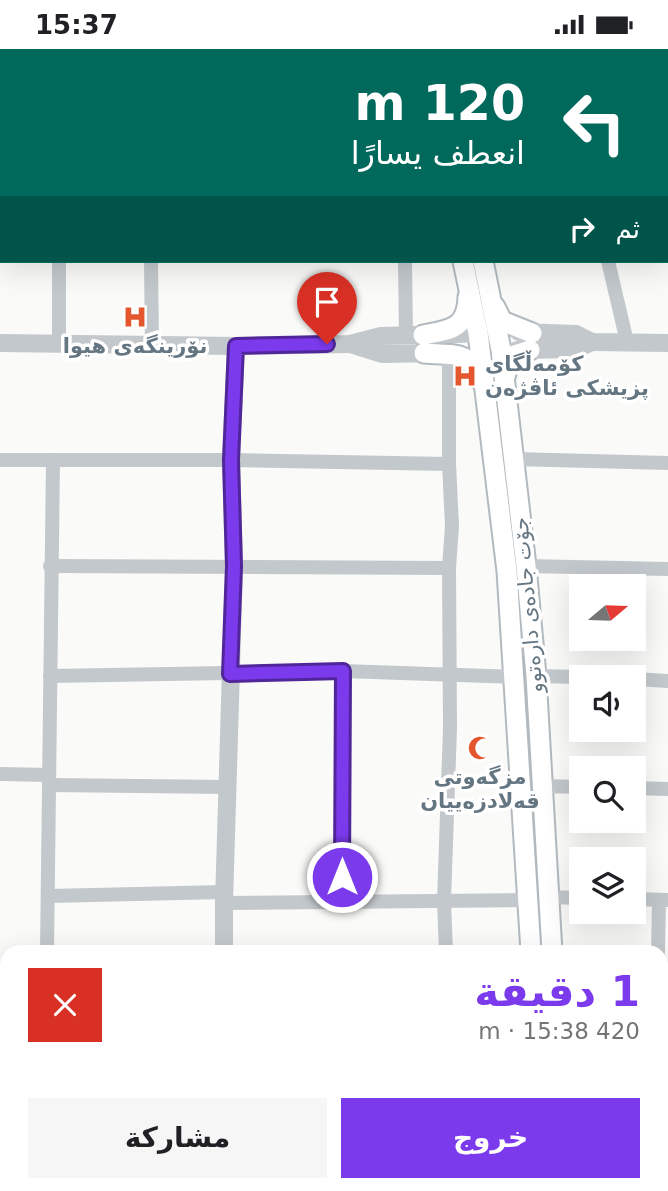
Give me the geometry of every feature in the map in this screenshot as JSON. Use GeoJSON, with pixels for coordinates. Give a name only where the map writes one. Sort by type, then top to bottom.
{"type":"FeatureCollection","features":[{"type":"Feature","properties":{"kind":"main road"},"geometry":{"type":"LineString","coordinates":[[418,341],[450,329],[462,321],[478,273]]}},
{"type":"Feature","properties":{"kind":"main road"},"geometry":{"type":"LineString","coordinates":[[478,273],[500,319],[531,341],[507,360],[506,389]]}},
{"type":"Feature","properties":{"kind":"main road","name":"جۆت جادەی دارەتوو"},"geometry":{"type":"LineString","coordinates":[[478,273],[500,342],[526,566],[536,675],[552,945]]}},
{"type":"Feature","properties":{"kind":"main road","name":"جۆت جادەی دارەتوو"},"geometry":{"type":"LineString","coordinates":[[478,273],[479,343],[507,571],[530,945]]}},
{"type":"Feature","properties":{"kind":"main road"},"geometry":{"type":"LineString","coordinates":[[418,341],[449,355],[463,356],[473,364],[488,412]]}},
{"type":"Feature","properties":{"kind":"street"},"geometry":{"type":"LineString","coordinates":[[59,263],[59,343]]}},
{"type":"Feature","properties":{"kind":"street"},"geometry":{"type":"LineString","coordinates":[[151,263],[152,345]]}},
{"type":"Feature","properties":{"kind":"street"},"geometry":{"type":"LineString","coordinates":[[405,263],[418,341]]}},
{"type":"Feature","properties":{"kind":"street"},"geometry":{"type":"LineString","coordinates":[[608,263],[627,342]]}},
{"type":"Feature","properties":{"kind":"street"},"geometry":{"type":"LineString","coordinates":[[0,342],[236,346],[350,344],[381,336],[418,341],[531,341],[576,349],[592,342],[668,343]]}},
{"type":"Feature","properties":{"kind":"street"},"geometry":{"type":"LineString","coordinates":[[350,344],[382,354],[418,341]]}},
{"type":"Feature","properties":{"kind":"street"},"geometry":{"type":"LineString","coordinates":[[225,945],[234,566],[231,460],[236,346]]}},
{"type":"Feature","properties":{"kind":"street"},"geometry":{"type":"LineString","coordinates":[[446,945],[444,901],[450,674],[449,569],[452,527],[449,355]]}},
{"type":"Feature","properties":{"kind":"street"},"geometry":{"type":"LineString","coordinates":[[513,459],[668,463]]}},
{"type":"Feature","properties":{"kind":"street"},"geometry":{"type":"LineString","coordinates":[[0,460],[449,464]]}},
{"type":"Feature","properties":{"kind":"street"},"geometry":{"type":"LineString","coordinates":[[47,945],[52,460]]}},
{"type":"Feature","properties":{"kind":"street"},"geometry":{"type":"LineString","coordinates":[[50,566],[449,569]]}},
{"type":"Feature","properties":{"kind":"street"},"geometry":{"type":"LineString","coordinates":[[526,566],[668,569]]}},
{"type":"Feature","properties":{"kind":"street"},"geometry":{"type":"LineString","coordinates":[[50,676],[343,671],[514,677]]}},
{"type":"Feature","properties":{"kind":"street"},"geometry":{"type":"LineString","coordinates":[[342,902],[343,671]]}},
{"type":"Feature","properties":{"kind":"street"},"geometry":{"type":"LineString","coordinates":[[536,675],[569,676]]}},
{"type":"Feature","properties":{"kind":"street"},"geometry":{"type":"LineString","coordinates":[[646,680],[668,681]]}},
{"type":"Feature","properties":{"kind":"street"},"geometry":{"type":"LineString","coordinates":[[0,774],[49,780],[228,787]]}},
{"type":"Feature","properties":{"kind":"street"},"geometry":{"type":"LineString","coordinates":[[543,786],[569,787]]}},
{"type":"Feature","properties":{"kind":"street"},"geometry":{"type":"LineString","coordinates":[[646,788],[668,789]]}},
{"type":"Feature","properties":{"kind":"street"},"geometry":{"type":"LineString","coordinates":[[49,896],[342,902],[527,899]]}},
{"type":"Feature","properties":{"kind":"street"},"geometry":{"type":"LineString","coordinates":[[550,897],[569,898]]}},
{"type":"Feature","properties":{"kind":"street"},"geometry":{"type":"LineString","coordinates":[[659,945],[663,900]]}},
{"type":"Feature","properties":{"kind":"place","name":"نۆرینگەی هیوا"},"geometry":{"type":"Point","coordinates":[135,317]}},
{"type":"Feature","properties":{"kind":"place","name":"کۆمەڵگای پزیشکی ئاڤژەن"},"geometry":{"type":"Point","coordinates":[465,376]}},
{"type":"Feature","properties":{"kind":"place","name":"مزگەوتی قەلادزەییان"},"geometry":{"type":"Point","coordinates":[480,748]}},
{"type":"Feature","properties":{"kind":"route"},"geometry":{"type":"LineString","coordinates":[[327,344],[236,346],[231,460],[234,566],[230,674],[343,671],[342,877]]}}]}
